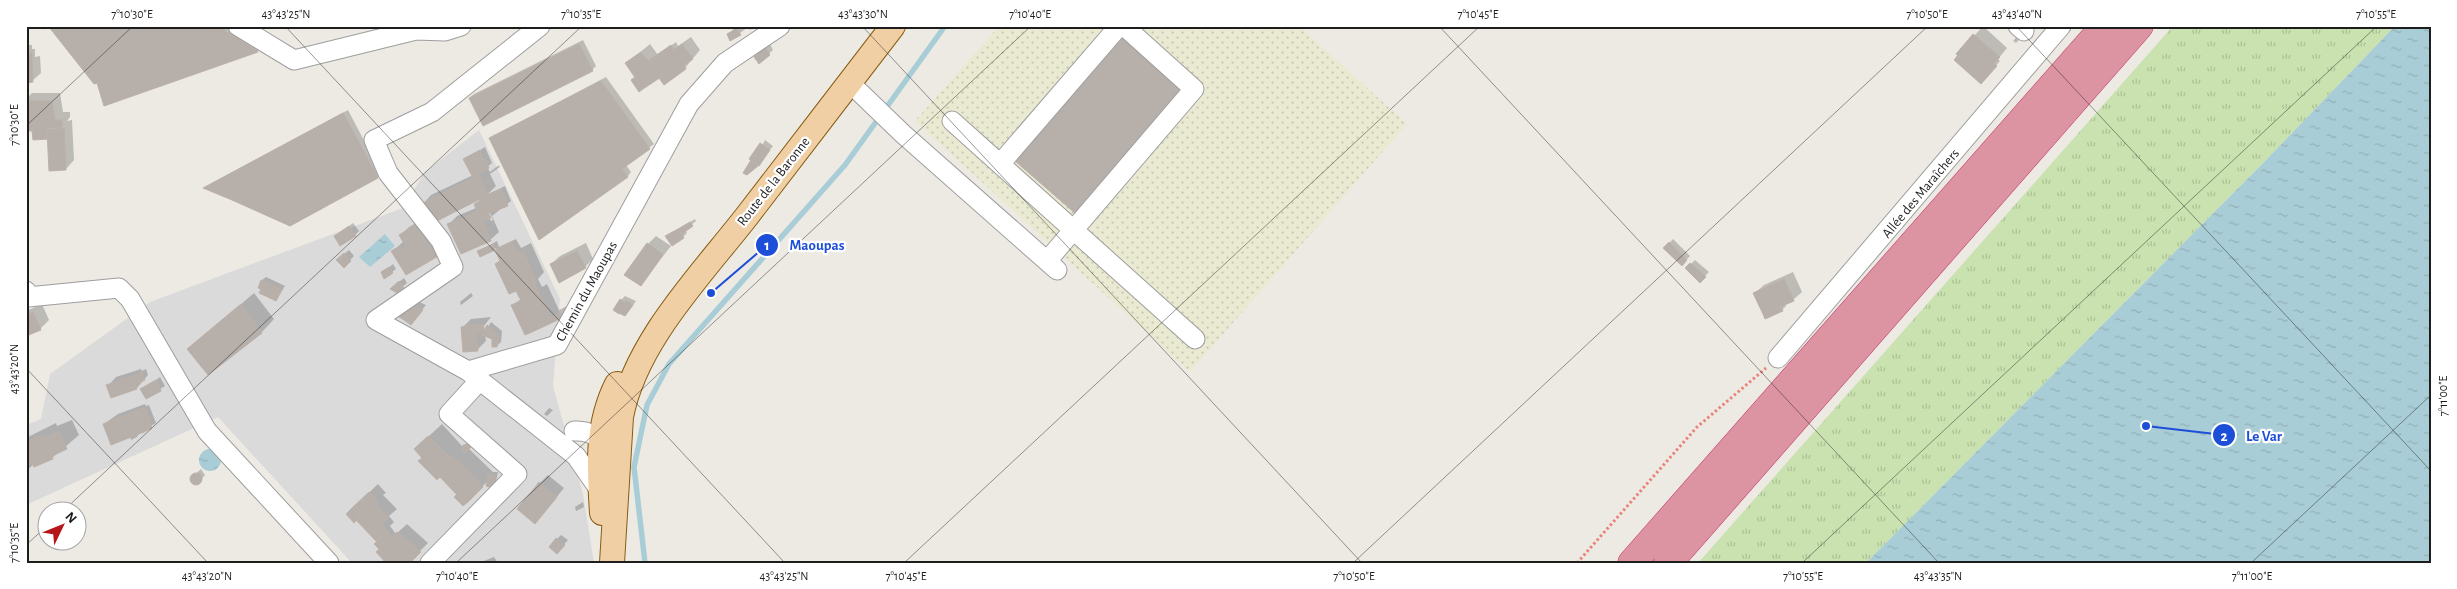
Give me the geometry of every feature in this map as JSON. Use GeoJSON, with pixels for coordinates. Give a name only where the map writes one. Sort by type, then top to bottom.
{"type":"FeatureCollection","features":[{"type":"Feature","properties":{"kind":"highway"},"geometry":{"type":"LineString","coordinates":[[1632,563],[2106,26]]}},
{"type":"Feature","properties":{"kind":"highway"},"geometry":{"type":"LineString","coordinates":[[1668,563],[2139,26]]}},
{"type":"Feature","properties":{"kind":"main road","name":"Route de la Baronne"},"geometry":{"type":"LineString","coordinates":[[606,440],[640,360],[655,336],[893,26]]}},
{"type":"Feature","properties":{"kind":"main road","name":"Route de la Baronne"},"geometry":{"type":"LineString","coordinates":[[612,563],[606,440],[608,404],[622,374],[635,356],[655,336]]}},
{"type":"Feature","properties":{"kind":"main road","name":"Route de la Baronne"},"geometry":{"type":"LineString","coordinates":[[608,498],[608,563]]}},
{"type":"Feature","properties":{"kind":"street"},"geometry":{"type":"LineString","coordinates":[[238,26],[294,60],[416,30],[445,31],[461,26]]}},
{"type":"Feature","properties":{"kind":"street"},"geometry":{"type":"LineString","coordinates":[[540,26],[432,112],[374,140],[388,173],[441,240],[453,266],[376,320],[474,376],[576,456],[608,498]]}},
{"type":"Feature","properties":{"kind":"street","name":"Chemin du Maoupas"},"geometry":{"type":"LineString","coordinates":[[474,376],[557,345],[689,104],[725,63],[780,26]]}},
{"type":"Feature","properties":{"kind":"street"},"geometry":{"type":"LineString","coordinates":[[1000,164],[1119,26]]}},
{"type":"Feature","properties":{"kind":"street"},"geometry":{"type":"LineString","coordinates":[[849,82],[903,134],[1052,265],[1074,230],[1194,89],[1124,26]]}},
{"type":"Feature","properties":{"kind":"street","name":"Allée des Maraîchers"},"geometry":{"type":"LineString","coordinates":[[1778,358],[2061,26]]}},
{"type":"Feature","properties":{"kind":"street"},"geometry":{"type":"LineString","coordinates":[[952,121],[1195,339]]}},
{"type":"Feature","properties":{"kind":"street"},"geometry":{"type":"LineString","coordinates":[[26,291],[28,297],[119,288],[130,299],[207,432],[329,563]]}},
{"type":"Feature","properties":{"kind":"street"},"geometry":{"type":"LineString","coordinates":[[430,563],[518,474],[449,414],[474,376]]}},
{"type":"Feature","properties":{"kind":"street"},"geometry":{"type":"LineString","coordinates":[[574,431],[608,404]]}},
{"type":"Feature","properties":{"kind":"street"},"geometry":{"type":"LineString","coordinates":[[541,428],[590,433],[606,440]]}},
{"type":"Feature","properties":{"kind":"street"},"geometry":{"type":"LineString","coordinates":[[576,456],[606,440]]}},
{"type":"Feature","properties":{"kind":"path"},"geometry":{"type":"LineString","coordinates":[[1577,563],[1696,427],[1778,358]]}},
{"type":"Feature","properties":{"kind":"shaded area"},"geometry":{"type":"Polygon","coordinates":[[[479,130],[560,299],[553,386],[583,494],[594,563],[352,563],[218,417],[26,505],[26,425],[41,419],[50,374],[150,302],[403,208],[425,172],[479,130]]]}},
{"type":"Feature","properties":{"kind":"green space"},"geometry":{"type":"Polygon","coordinates":[[[999,26],[1299,26],[1407,124],[1190,372],[915,121],[999,26]]]}},
{"type":"Feature","properties":{"kind":"green space"},"geometry":{"type":"Polygon","coordinates":[[[2173,26],[2395,26],[2269,157],[1866,563],[1698,563],[2173,26]]]}},
{"type":"Feature","properties":{"kind":"water"},"geometry":{"type":"Polygon","coordinates":[[[2395,26],[2431,26],[2431,563],[1866,563],[2269,157],[2395,26]]]}},
{"type":"Feature","properties":{"kind":"water"},"geometry":{"type":"Polygon","coordinates":[[[385,234],[395,246],[370,267],[359,257],[385,234]]]}},
{"type":"Feature","properties":{"kind":"water"},"geometry":{"type":"Polygon","coordinates":[[[210,449],[218,452],[221,460],[218,468],[210,471],[202,468],[199,460],[202,452],[210,449]]]}},
{"type":"Feature","properties":{"kind":"building"},"geometry":{"type":"Polygon","coordinates":[[[42,26],[218,26],[258,52],[104,106],[97,83],[94,84],[49,27],[43,29],[42,26]]]}},
{"type":"Feature","properties":{"kind":"building"},"geometry":{"type":"Polygon","coordinates":[[[735,27],[741,35],[730,41],[727,34],[734,30],[735,27]]]}},
{"type":"Feature","properties":{"kind":"building"},"geometry":{"type":"Polygon","coordinates":[[[1973,34],[2000,57],[1982,77],[1956,54],[1973,34]]]}},
{"type":"Feature","properties":{"kind":"building"},"geometry":{"type":"Polygon","coordinates":[[[1124,36],[1185,89],[1076,214],[1015,161],[1124,36]]]}},
{"type":"Feature","properties":{"kind":"building"},"geometry":{"type":"Polygon","coordinates":[[[579,44],[593,71],[483,126],[469,98],[579,44]]]}},
{"type":"Feature","properties":{"kind":"building"},"geometry":{"type":"Polygon","coordinates":[[[682,44],[693,59],[684,65],[686,69],[675,77],[670,71],[643,89],[625,63],[641,52],[652,66],[682,44]]]}},
{"type":"Feature","properties":{"kind":"building"},"geometry":{"type":"Polygon","coordinates":[[[671,45],[674,50],[652,66],[648,61],[671,45]]]}},
{"type":"Feature","properties":{"kind":"building"},"geometry":{"type":"Polygon","coordinates":[[[765,47],[770,55],[759,64],[754,57],[765,47]]]}},
{"type":"Feature","properties":{"kind":"building"},"geometry":{"type":"Polygon","coordinates":[[[26,53],[32,53],[32,65],[26,65],[26,53]]]}},
{"type":"Feature","properties":{"kind":"building"},"geometry":{"type":"Polygon","coordinates":[[[1958,55],[1982,77],[1994,63],[1997,66],[1981,84],[1954,60],[1958,55]]]}},
{"type":"Feature","properties":{"kind":"building"},"geometry":{"type":"Polygon","coordinates":[[[26,65],[32,65],[33,82],[26,83],[26,65]]]}},
{"type":"Feature","properties":{"kind":"building"},"geometry":{"type":"Polygon","coordinates":[[[670,71],[675,77],[664,85],[659,78],[670,71]]]}},
{"type":"Feature","properties":{"kind":"building"},"geometry":{"type":"Polygon","coordinates":[[[635,77],[643,89],[639,92],[631,80],[635,77]]]}},
{"type":"Feature","properties":{"kind":"building"},"geometry":{"type":"Polygon","coordinates":[[[601,81],[650,149],[622,169],[628,177],[539,240],[489,138],[601,81]]]}},
{"type":"Feature","properties":{"kind":"building"},"geometry":{"type":"Polygon","coordinates":[[[26,101],[52,101],[55,120],[62,120],[62,127],[47,128],[48,139],[33,140],[32,131],[26,131],[26,101]]]}},
{"type":"Feature","properties":{"kind":"building"},"geometry":{"type":"Polygon","coordinates":[[[343,113],[355,135],[232,200],[203,188],[343,113]]]}},
{"type":"Feature","properties":{"kind":"building"},"geometry":{"type":"Polygon","coordinates":[[[64,128],[66,170],[49,171],[47,130],[64,128]]]}},
{"type":"Feature","properties":{"kind":"building"},"geometry":{"type":"Polygon","coordinates":[[[355,135],[367,157],[261,213],[232,200],[355,135]]]}},
{"type":"Feature","properties":{"kind":"building"},"geometry":{"type":"Polygon","coordinates":[[[760,143],[770,150],[759,166],[749,159],[760,143]]]}},
{"type":"Feature","properties":{"kind":"building"},"geometry":{"type":"Polygon","coordinates":[[[480,150],[482,159],[484,158],[489,168],[472,176],[463,159],[480,150]]]}},
{"type":"Feature","properties":{"kind":"building"},"geometry":{"type":"Polygon","coordinates":[[[367,157],[378,178],[290,226],[261,213],[367,157]]]}},
{"type":"Feature","properties":{"kind":"building"},"geometry":{"type":"Polygon","coordinates":[[[751,160],[758,166],[747,175],[743,173],[751,160]]]}},
{"type":"Feature","properties":{"kind":"building"},"geometry":{"type":"Polygon","coordinates":[[[479,175],[488,195],[433,223],[421,204],[479,175]]]}},
{"type":"Feature","properties":{"kind":"building"},"geometry":{"type":"Polygon","coordinates":[[[501,189],[508,206],[489,213],[482,199],[501,189]]]}},
{"type":"Feature","properties":{"kind":"building"},"geometry":{"type":"Polygon","coordinates":[[[482,200],[491,218],[483,222],[491,241],[461,254],[447,224],[477,212],[474,204],[482,200]]]}},
{"type":"Feature","properties":{"kind":"building"},"geometry":{"type":"Polygon","coordinates":[[[420,222],[440,255],[406,275],[391,251],[400,246],[402,249],[406,247],[399,235],[420,222]]]}},
{"type":"Feature","properties":{"kind":"building"},"geometry":{"type":"Polygon","coordinates":[[[690,222],[693,226],[682,234],[678,229],[690,222]]]}},
{"type":"Feature","properties":{"kind":"building"},"geometry":{"type":"Polygon","coordinates":[[[349,226],[356,236],[340,246],[334,236],[349,226]]]}},
{"type":"Feature","properties":{"kind":"building"},"geometry":{"type":"Polygon","coordinates":[[[678,229],[684,238],[672,246],[665,236],[678,229]]]}},
{"type":"Feature","properties":{"kind":"building"},"geometry":{"type":"Polygon","coordinates":[[[512,242],[518,253],[500,261],[495,250],[512,242]]]}},
{"type":"Feature","properties":{"kind":"building"},"geometry":{"type":"Polygon","coordinates":[[[1669,242],[1687,260],[1682,266],[1663,248],[1669,242]]]}},
{"type":"Feature","properties":{"kind":"building"},"geometry":{"type":"Polygon","coordinates":[[[647,243],[663,255],[641,286],[624,275],[647,243]]]}},
{"type":"Feature","properties":{"kind":"building"},"geometry":{"type":"Polygon","coordinates":[[[493,244],[495,250],[480,257],[477,251],[493,244]]]}},
{"type":"Feature","properties":{"kind":"building"},"geometry":{"type":"Polygon","coordinates":[[[523,251],[536,282],[516,291],[500,261],[523,251]]]}},
{"type":"Feature","properties":{"kind":"building"},"geometry":{"type":"Polygon","coordinates":[[[577,251],[586,268],[559,283],[550,264],[577,251]]]}},
{"type":"Feature","properties":{"kind":"building"},"geometry":{"type":"Polygon","coordinates":[[[344,253],[351,261],[344,268],[336,260],[344,253]]]}},
{"type":"Feature","properties":{"kind":"building"},"geometry":{"type":"Polygon","coordinates":[[[500,261],[516,291],[509,294],[495,264],[500,261]]]}},
{"type":"Feature","properties":{"kind":"building"},"geometry":{"type":"Polygon","coordinates":[[[1690,263],[1706,277],[1700,283],[1685,268],[1690,263]]]}},
{"type":"Feature","properties":{"kind":"building"},"geometry":{"type":"Polygon","coordinates":[[[389,267],[393,273],[384,279],[381,272],[389,267]]]}},
{"type":"Feature","properties":{"kind":"building"},"geometry":{"type":"Polygon","coordinates":[[[1784,279],[1794,301],[1763,314],[1753,293],[1784,279]]]}},
{"type":"Feature","properties":{"kind":"building"},"geometry":{"type":"Polygon","coordinates":[[[261,280],[278,288],[272,299],[259,293],[261,289],[258,288],[261,280]]]}},
{"type":"Feature","properties":{"kind":"building"},"geometry":{"type":"Polygon","coordinates":[[[399,281],[404,288],[397,293],[390,289],[399,281]]]}},
{"type":"Feature","properties":{"kind":"building"},"geometry":{"type":"Polygon","coordinates":[[[534,283],[538,292],[521,300],[519,297],[525,294],[522,288],[534,283]]]}},
{"type":"Feature","properties":{"kind":"building"},"geometry":{"type":"Polygon","coordinates":[[[278,288],[282,290],[276,301],[272,299],[278,288]]]}},
{"type":"Feature","properties":{"kind":"building"},"geometry":{"type":"Polygon","coordinates":[[[522,288],[525,294],[519,297],[516,291],[522,288]]]}},
{"type":"Feature","properties":{"kind":"building"},"geometry":{"type":"Polygon","coordinates":[[[538,292],[550,317],[560,313],[562,318],[532,332],[516,303],[538,292]]]}},
{"type":"Feature","properties":{"kind":"building"},"geometry":{"type":"Polygon","coordinates":[[[620,299],[625,303],[619,314],[613,310],[620,299]]]}},
{"type":"Feature","properties":{"kind":"building"},"geometry":{"type":"Polygon","coordinates":[[[626,301],[633,305],[625,316],[619,313],[626,301]]]}},
{"type":"Feature","properties":{"kind":"building"},"geometry":{"type":"Polygon","coordinates":[[[407,302],[414,307],[404,320],[396,315],[407,302]]]}},
{"type":"Feature","properties":{"kind":"building"},"geometry":{"type":"Polygon","coordinates":[[[516,303],[532,332],[525,335],[511,305],[516,303]]]}},
{"type":"Feature","properties":{"kind":"building"},"geometry":{"type":"Polygon","coordinates":[[[241,304],[262,333],[208,375],[187,349],[241,304]]]}},
{"type":"Feature","properties":{"kind":"building"},"geometry":{"type":"Polygon","coordinates":[[[416,305],[423,310],[411,325],[404,320],[416,305]]]}},
{"type":"Feature","properties":{"kind":"building"},"geometry":{"type":"Polygon","coordinates":[[[1781,307],[1783,311],[1765,319],[1763,314],[1781,307]]]}},
{"type":"Feature","properties":{"kind":"building"},"geometry":{"type":"Polygon","coordinates":[[[33,312],[41,330],[26,336],[26,315],[33,312]]]}},
{"type":"Feature","properties":{"kind":"building"},"geometry":{"type":"Polygon","coordinates":[[[475,324],[484,325],[480,333],[476,331],[478,351],[463,352],[461,327],[475,324]]]}},
{"type":"Feature","properties":{"kind":"building"},"geometry":{"type":"Polygon","coordinates":[[[487,325],[499,335],[497,347],[492,347],[492,339],[482,335],[487,325]]]}},
{"type":"Feature","properties":{"kind":"building"},"geometry":{"type":"Polygon","coordinates":[[[142,372],[145,380],[135,384],[133,376],[142,372]]]}},
{"type":"Feature","properties":{"kind":"building"},"geometry":{"type":"Polygon","coordinates":[[[133,376],[137,389],[111,398],[106,385],[133,376]]]}},
{"type":"Feature","properties":{"kind":"building"},"geometry":{"type":"Polygon","coordinates":[[[156,380],[161,391],[146,399],[140,389],[156,380]]]}},
{"type":"Feature","properties":{"kind":"building"},"geometry":{"type":"Polygon","coordinates":[[[145,408],[152,428],[144,432],[136,411],[145,408]]]}},
{"type":"Feature","properties":{"kind":"building"},"geometry":{"type":"Polygon","coordinates":[[[136,411],[144,432],[116,443],[108,422],[136,411]]]}},
{"type":"Feature","properties":{"kind":"building"},"geometry":{"type":"Polygon","coordinates":[[[108,422],[116,443],[111,445],[103,424],[108,422]]]}},
{"type":"Feature","properties":{"kind":"building"},"geometry":{"type":"Polygon","coordinates":[[[59,431],[67,449],[52,456],[53,459],[34,467],[32,463],[26,465],[26,442],[43,435],[44,438],[59,431]]]}},
{"type":"Feature","properties":{"kind":"building"},"geometry":{"type":"Polygon","coordinates":[[[428,436],[449,457],[451,455],[456,462],[458,460],[483,487],[469,501],[460,491],[457,495],[440,477],[437,480],[418,461],[422,458],[414,449],[428,436]]]}},
{"type":"Feature","properties":{"kind":"building"},"geometry":{"type":"Polygon","coordinates":[[[467,443],[471,447],[465,453],[461,449],[467,443]]]}},
{"type":"Feature","properties":{"kind":"building"},"geometry":{"type":"Polygon","coordinates":[[[194,473],[198,473],[202,479],[198,485],[194,485],[190,481],[190,477],[194,473]]]}},
{"type":"Feature","properties":{"kind":"building"},"geometry":{"type":"Polygon","coordinates":[[[488,475],[495,476],[492,488],[486,486],[488,475]]]}},
{"type":"Feature","properties":{"kind":"building"},"geometry":{"type":"Polygon","coordinates":[[[539,482],[557,497],[535,524],[517,509],[525,499],[528,502],[535,494],[532,491],[539,482]]]}},
{"type":"Feature","properties":{"kind":"building"},"geometry":{"type":"Polygon","coordinates":[[[460,491],[469,501],[463,506],[454,497],[460,491]]]}},
{"type":"Feature","properties":{"kind":"building"},"geometry":{"type":"Polygon","coordinates":[[[532,491],[535,494],[528,502],[525,499],[532,491]]]}},
{"type":"Feature","properties":{"kind":"building"},"geometry":{"type":"Polygon","coordinates":[[[369,492],[378,502],[376,504],[389,518],[381,525],[387,531],[376,541],[356,520],[360,516],[352,508],[369,492]]]}},
{"type":"Feature","properties":{"kind":"building"},"geometry":{"type":"Polygon","coordinates":[[[352,508],[360,516],[354,523],[346,514],[352,508]]]}},
{"type":"Feature","properties":{"kind":"building"},"geometry":{"type":"Polygon","coordinates":[[[387,531],[392,537],[379,549],[374,544],[387,531]]]}},
{"type":"Feature","properties":{"kind":"building"},"geometry":{"type":"Polygon","coordinates":[[[397,532],[421,552],[410,563],[389,563],[379,549],[397,532]]]}},
{"type":"Feature","properties":{"kind":"building"},"geometry":{"type":"Polygon","coordinates":[[[556,538],[565,545],[557,554],[549,547],[556,538]]]}},
{"type":"Feature","properties":{"kind":"building"},"geometry":{"type":"Polygon","coordinates":[[[379,549],[389,563],[386,563],[376,552],[379,549]]]}},
{"type":"Feature","properties":{"kind":"waterway"},"geometry":{"type":"LineString","coordinates":[[645,563],[634,467],[647,405],[669,364],[845,165],[945,26]]}},
{"type":"Feature","properties":{"kind":"place","name":"Maoupas"},"geometry":{"type":"Point","coordinates":[711,293]}},
{"type":"Feature","properties":{"kind":"place","name":"Le Var"},"geometry":{"type":"Point","coordinates":[2146,426]}}]}
